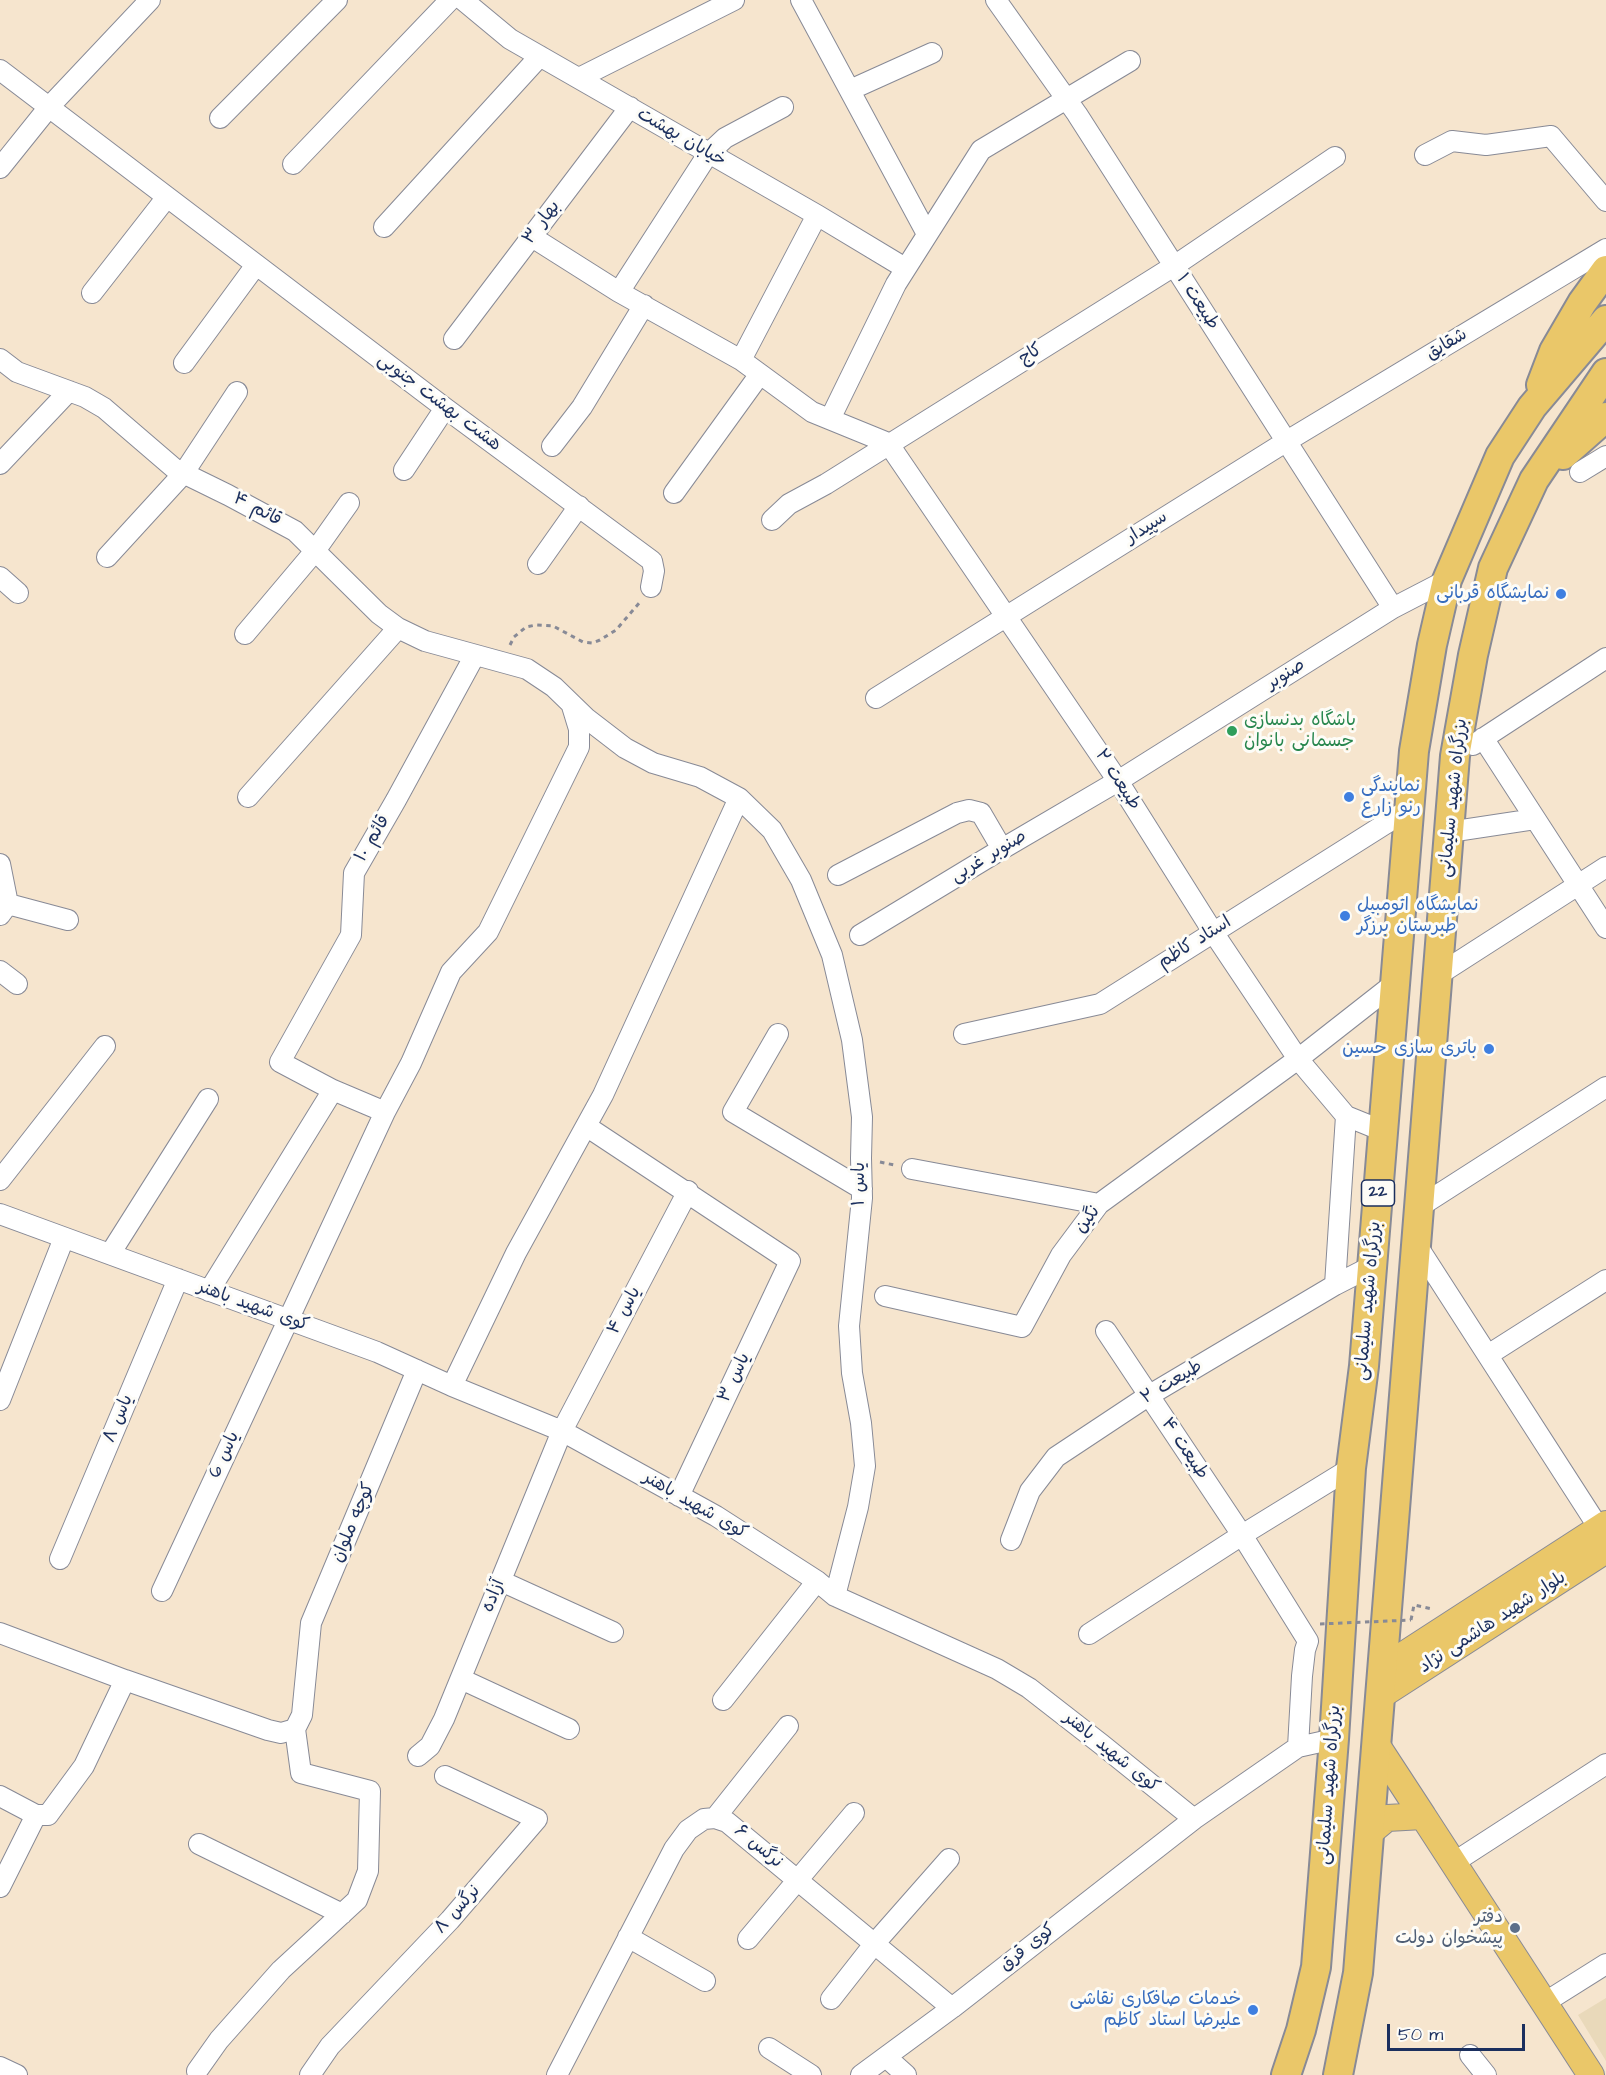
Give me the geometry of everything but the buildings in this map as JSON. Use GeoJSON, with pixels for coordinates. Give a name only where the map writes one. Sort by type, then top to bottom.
{"type":"FeatureCollection","features":[{"type":"Feature","properties":{"kind":"highway"},"geometry":{"type":"LineString","coordinates":[[1532,407],[1554,351],[1582,303],[1606,270]]}},
{"type":"Feature","properties":{"kind":"highway","name":"بزرگراه شهید سلیمانی"},"geometry":{"type":"LineString","coordinates":[[1286,2075],[1301,2030],[1316,1967],[1334,1738],[1351,1468],[1364,1366],[1414,751],[1432,645],[1447,580],[1500,456],[1532,407],[1606,320]]}},
{"type":"Feature","properties":{"kind":"highway","name":"بزرگراه شهید سلیمانی"},"geometry":{"type":"LineString","coordinates":[[1338,2075],[1358,1973],[1455,756],[1473,655],[1494,568],[1534,480],[1604,375]]}},
{"type":"Feature","properties":{"kind":"highway"},"geometry":{"type":"LineString","coordinates":[[1534,480],[1606,417]]}},
{"type":"Feature","properties":{"kind":"main road","name":"بلوار شهید هاشمی نژاد"},"geometry":{"type":"LineString","coordinates":[[1381,1682],[1604,1535]]}},
{"type":"Feature","properties":{"kind":"main road"},"geometry":{"type":"LineString","coordinates":[[1376,1744],[1591,2075]]}},
{"type":"Feature","properties":{"kind":"main road"},"geometry":{"type":"LineString","coordinates":[[1369,1833],[1387,1818],[1423,1816]]}},
{"type":"Feature","properties":{"kind":"street"},"geometry":{"type":"LineString","coordinates":[[0,168],[49,107],[150,0]]}},
{"type":"Feature","properties":{"kind":"street"},"geometry":{"type":"LineString","coordinates":[[220,118],[337,0]]}},
{"type":"Feature","properties":{"kind":"street"},"geometry":{"type":"LineString","coordinates":[[293,164],[450,0]]}},
{"type":"Feature","properties":{"kind":"street","name":"خیابان بهشت"},"geometry":{"type":"LineString","coordinates":[[463,0],[510,39],[708,154],[817,214],[905,268]]}},
{"type":"Feature","properties":{"kind":"street"},"geometry":{"type":"LineString","coordinates":[[579,78],[734,0]]}},
{"type":"Feature","properties":{"kind":"street"},"geometry":{"type":"LineString","coordinates":[[801,0],[927,234]]}},
{"type":"Feature","properties":{"kind":"street","name":"طبیعت ۱"},"geometry":{"type":"LineString","coordinates":[[996,0],[1066,99],[1393,608]]}},
{"type":"Feature","properties":{"kind":"street"},"geometry":{"type":"LineString","coordinates":[[850,90],[932,53]]}},
{"type":"Feature","properties":{"kind":"street"},"geometry":{"type":"LineString","coordinates":[[384,227],[540,56]]}},
{"type":"Feature","properties":{"kind":"street"},"geometry":{"type":"LineString","coordinates":[[830,419],[905,268],[981,150],[1130,62]]}},
{"type":"Feature","properties":{"kind":"street","name":"هشت بهشت جنوبی"},"geometry":{"type":"LineString","coordinates":[[0,70],[445,408],[652,561],[654,571],[651,586]]}},
{"type":"Feature","properties":{"kind":"street"},"geometry":{"type":"LineString","coordinates":[[619,292],[708,154],[724,138],[783,106]]}},
{"type":"Feature","properties":{"kind":"street","name":"بهار ۳"},"geometry":{"type":"LineString","coordinates":[[454,339],[630,107]]}},
{"type":"Feature","properties":{"kind":"street"},"geometry":{"type":"LineString","coordinates":[[1425,155],[1452,141],[1486,145],[1551,136],[1606,201]]}},
{"type":"Feature","properties":{"kind":"street","name":"کاج"},"geometry":{"type":"LineString","coordinates":[[772,520],[789,504],[826,484],[1174,266],[1335,157]]}},
{"type":"Feature","properties":{"kind":"street"},"geometry":{"type":"LineString","coordinates":[[92,293],[167,196]]}},
{"type":"Feature","properties":{"kind":"street"},"geometry":{"type":"LineString","coordinates":[[741,360],[817,214]]}},
{"type":"Feature","properties":{"kind":"street"},"geometry":{"type":"LineString","coordinates":[[532,237],[619,292],[741,360],[812,411],[888,444]]}},
{"type":"Feature","properties":{"kind":"street","name":"شقایق"},"geometry":{"type":"LineString","coordinates":[[1287,441],[1606,249]]}},
{"type":"Feature","properties":{"kind":"street"},"geometry":{"type":"LineString","coordinates":[[184,363],[256,265]]}},
{"type":"Feature","properties":{"kind":"street"},"geometry":{"type":"LineString","coordinates":[[552,446],[582,407],[644,305]]}},
{"type":"Feature","properties":{"kind":"street","name":"قائم ۴"},"geometry":{"type":"LineString","coordinates":[[0,359],[17,372],[69,391],[104,408],[154,453],[183,474],[295,531],[379,614],[398,628],[425,642],[527,669],[554,687],[570,702]]}},
{"type":"Feature","properties":{"kind":"street"},"geometry":{"type":"LineString","coordinates":[[674,494],[760,374]]}},
{"type":"Feature","properties":{"kind":"street"},"geometry":{"type":"LineString","coordinates":[[0,464],[69,391]]}},
{"type":"Feature","properties":{"kind":"street"},"geometry":{"type":"LineString","coordinates":[[107,557],[183,474],[237,392]]}},
{"type":"Feature","properties":{"kind":"street"},"geometry":{"type":"LineString","coordinates":[[404,470],[445,408]]}},
{"type":"Feature","properties":{"kind":"street","name":"سپیدار"},"geometry":{"type":"LineString","coordinates":[[876,698],[1287,441]]}},
{"type":"Feature","properties":{"kind":"street","name":"طبیعت ۲"},"geometry":{"type":"LineString","coordinates":[[888,444],[1118,781],[1213,932],[1298,1059],[1346,1116]]}},
{"type":"Feature","properties":{"kind":"street"},"geometry":{"type":"LineString","coordinates":[[1580,472],[1606,456]]}},
{"type":"Feature","properties":{"kind":"street"},"geometry":{"type":"LineString","coordinates":[[245,634],[315,551],[349,503]]}},
{"type":"Feature","properties":{"kind":"street"},"geometry":{"type":"LineString","coordinates":[[538,564],[579,506]]}},
{"type":"Feature","properties":{"kind":"street"},"geometry":{"type":"LineString","coordinates":[[0,576],[18,594]]}},
{"type":"Feature","properties":{"kind":"street","name":"صنوبر"},"geometry":{"type":"LineString","coordinates":[[1118,781],[1393,608],[1447,580]]}},
{"type":"Feature","properties":{"kind":"street"},"geometry":{"type":"LineString","coordinates":[[248,798],[398,628]]}},
{"type":"Feature","properties":{"kind":"street","name":"قائم ۱۰"},"geometry":{"type":"LineString","coordinates":[[333,1090],[280,1062],[351,935],[354,873],[475,655]]}},
{"type":"Feature","properties":{"kind":"street"},"geometry":{"type":"LineString","coordinates":[[1455,756],[1606,658]]}},
{"type":"Feature","properties":{"kind":"street","name":"یاس ۱"},"geometry":{"type":"LineString","coordinates":[[570,702],[586,718],[625,748],[653,763],[700,777],[739,798],[772,830],[801,880],[832,955],[852,1040],[862,1117],[862,1188],[849,1326],[852,1373],[861,1423],[865,1466],[858,1507],[835,1596]]}},
{"type":"Feature","properties":{"kind":"street","name":"یاس 6"},"geometry":{"type":"LineString","coordinates":[[162,1591],[385,1112],[411,1063],[451,972],[488,932],[579,747],[579,729],[570,702]]}},
{"type":"Feature","properties":{"kind":"street"},"geometry":{"type":"LineString","coordinates":[[1483,738],[1606,928]]}},
{"type":"Feature","properties":{"kind":"street","name":"صنوبر غربی"},"geometry":{"type":"LineString","coordinates":[[861,935],[1118,781]]}},
{"type":"Feature","properties":{"kind":"street"},"geometry":{"type":"LineString","coordinates":[[452,1386],[516,1253],[603,1095],[739,798]]}},
{"type":"Feature","properties":{"kind":"street","name":"استاد کاظم"},"geometry":{"type":"LineString","coordinates":[[964,1034],[1100,1004],[1409,809]]}},
{"type":"Feature","properties":{"kind":"street"},"geometry":{"type":"LineString","coordinates":[[838,876],[957,813],[969,810],[981,813],[1002,849]]}},
{"type":"Feature","properties":{"kind":"street"},"geometry":{"type":"LineString","coordinates":[[1449,832],[1535,819]]}},
{"type":"Feature","properties":{"kind":"street"},"geometry":{"type":"LineString","coordinates":[[0,864],[4,909],[68,920]]}},
{"type":"Feature","properties":{"kind":"street"},"geometry":{"type":"LineString","coordinates":[[1438,975],[1606,867]]}},
{"type":"Feature","properties":{"kind":"street"},"geometry":{"type":"LineString","coordinates":[[0,971],[17,984]]}},
{"type":"Feature","properties":{"kind":"street","name":"نگین"},"geometry":{"type":"LineString","coordinates":[[885,1296],[1022,1327],[1061,1255],[1099,1204],[1298,1059],[1395,983]]}},
{"type":"Feature","properties":{"kind":"street"},"geometry":{"type":"LineString","coordinates":[[778,1034],[733,1112],[862,1188]]}},
{"type":"Feature","properties":{"kind":"street"},"geometry":{"type":"LineString","coordinates":[[0,1180],[105,1046]]}},
{"type":"Feature","properties":{"kind":"street"},"geometry":{"type":"LineString","coordinates":[[1419,1207],[1606,1087]]}},
{"type":"Feature","properties":{"kind":"street"},"geometry":{"type":"LineString","coordinates":[[209,1291],[333,1090],[385,1112]]}},
{"type":"Feature","properties":{"kind":"street"},"geometry":{"type":"LineString","coordinates":[[110,1254],[208,1099]]}},
{"type":"Feature","properties":{"kind":"street"},"geometry":{"type":"LineString","coordinates":[[1335,1285],[1346,1116],[1383,1131]]}},
{"type":"Feature","properties":{"kind":"street"},"geometry":{"type":"LineString","coordinates":[[586,1126],[688,1191]]}},
{"type":"Feature","properties":{"kind":"street"},"geometry":{"type":"LineString","coordinates":[[912,1169],[1099,1204]]}},
{"type":"Feature","properties":{"kind":"street","name":"یاس ۳"},"geometry":{"type":"LineString","coordinates":[[680,1496],[790,1261],[688,1191]]}},
{"type":"Feature","properties":{"kind":"street","name":"یاس ۴"},"geometry":{"type":"LineString","coordinates":[[562,1431],[688,1191]]}},
{"type":"Feature","properties":{"kind":"street","name":"کوی شهید باهنر"},"geometry":{"type":"LineString","coordinates":[[0,1214],[377,1352],[452,1386],[562,1431],[716,1516],[817,1581],[835,1596],[997,1669],[1029,1688],[1194,1819]]}},
{"type":"Feature","properties":{"kind":"street"},"geometry":{"type":"LineString","coordinates":[[0,1400],[64,1238]]}},
{"type":"Feature","properties":{"kind":"street"},"geometry":{"type":"LineString","coordinates":[[1416,1244],[1604,1535]]}},
{"type":"Feature","properties":{"kind":"street","name":"طبیعت ٣"},"geometry":{"type":"LineString","coordinates":[[1011,1540],[1030,1491],[1056,1457],[1148,1396],[1335,1285],[1372,1266]]}},
{"type":"Feature","properties":{"kind":"street","name":"یاس ۸"},"geometry":{"type":"LineString","coordinates":[[60,1559],[178,1279]]}},
{"type":"Feature","properties":{"kind":"street"},"geometry":{"type":"LineString","coordinates":[[1488,1355],[1606,1280]]}},
{"type":"Feature","properties":{"kind":"street","name":"طبیعت ۴"},"geometry":{"type":"LineString","coordinates":[[1106,1331],[1242,1535],[1308,1641],[1302,1676],[1298,1747]]}},
{"type":"Feature","properties":{"kind":"street","name":"کوچه ملوان"},"geometry":{"type":"LineString","coordinates":[[295,1729],[302,1715],[311,1623],[417,1370]]}},
{"type":"Feature","properties":{"kind":"street","name":"آزاده"},"geometry":{"type":"LineString","coordinates":[[417,1756],[430,1746],[461,1679],[562,1431]]}},
{"type":"Feature","properties":{"kind":"street"},"geometry":{"type":"LineString","coordinates":[[1089,1634],[1351,1468]]}},
{"type":"Feature","properties":{"kind":"street"},"geometry":{"type":"LineString","coordinates":[[501,1581],[613,1632]]}},
{"type":"Feature","properties":{"kind":"street"},"geometry":{"type":"LineString","coordinates":[[723,1700],[817,1581]]}},
{"type":"Feature","properties":{"kind":"street"},"geometry":{"type":"LineString","coordinates":[[0,1634],[268,1730],[281,1733],[295,1729],[301,1773],[370,1791],[368,1871],[357,1900],[281,1970],[219,2040],[197,2071]]}},
{"type":"Feature","properties":{"kind":"street"},"geometry":{"type":"LineString","coordinates":[[461,1679],[569,1729]]}},
{"type":"Feature","properties":{"kind":"street"},"geometry":{"type":"LineString","coordinates":[[0,1796],[36,1815],[48,1815],[84,1766],[125,1680]]}},
{"type":"Feature","properties":{"kind":"street"},"geometry":{"type":"LineString","coordinates":[[715,1818],[788,1726]]}},
{"type":"Feature","properties":{"kind":"street"},"geometry":{"type":"LineString","coordinates":[[1194,1819],[1298,1747],[1334,1738]]}},
{"type":"Feature","properties":{"kind":"street"},"geometry":{"type":"LineString","coordinates":[[1454,1863],[1606,1764]]}},
{"type":"Feature","properties":{"kind":"street","name":"نرگس ۸"},"geometry":{"type":"LineString","coordinates":[[310,2075],[330,2046],[450,1920],[537,1820],[445,1776]]}},
{"type":"Feature","properties":{"kind":"street"},"geometry":{"type":"LineString","coordinates":[[748,1940],[854,1813]]}},
{"type":"Feature","properties":{"kind":"street"},"geometry":{"type":"LineString","coordinates":[[0,1887],[36,1815]]}},
{"type":"Feature","properties":{"kind":"street","name":"نرگس ۶"},"geometry":{"type":"LineString","coordinates":[[557,2075],[674,1849],[688,1830],[704,1820],[715,1818],[728,1822],[952,2007]]}},
{"type":"Feature","properties":{"kind":"street","name":"کوی قرق"},"geometry":{"type":"LineString","coordinates":[[861,2075],[1194,1819]]}},
{"type":"Feature","properties":{"kind":"street"},"geometry":{"type":"LineString","coordinates":[[199,1844],[342,1914]]}},
{"type":"Feature","properties":{"kind":"street"},"geometry":{"type":"LineString","coordinates":[[831,1999],[875,1943],[949,1859]]}},
{"type":"Feature","properties":{"kind":"street"},"geometry":{"type":"LineString","coordinates":[[628,1937],[705,1982]]}},
{"type":"Feature","properties":{"kind":"street"},"geometry":{"type":"LineString","coordinates":[[1544,2003],[1606,1964]]}},
{"type":"Feature","properties":{"kind":"street"},"geometry":{"type":"LineString","coordinates":[[769,2048],[812,2075]]}},
{"type":"Feature","properties":{"kind":"street"},"geometry":{"type":"LineString","coordinates":[[1470,2055],[1486,2075]]}},
{"type":"Feature","properties":{"kind":"street"},"geometry":{"type":"LineString","coordinates":[[886,2057],[906,2075]]}},
{"type":"Feature","properties":{"kind":"street"},"geometry":{"type":"LineString","coordinates":[[0,2067],[17,2075]]}},
{"type":"Feature","properties":{"kind":"path"},"geometry":{"type":"LineString","coordinates":[[508,664],[507,649],[514,637],[526,627],[553,626],[583,642],[592,643],[616,630],[633,612],[651,586]]}},
{"type":"Feature","properties":{"kind":"path"},"geometry":{"type":"LineString","coordinates":[[861,1158],[912,1169]]}},
{"type":"Feature","properties":{"kind":"path"},"geometry":{"type":"LineString","coordinates":[[1320,1624],[1412,1620],[1414,1605]]}},
{"type":"Feature","properties":{"kind":"shaded area"},"geometry":{"type":"Polygon","coordinates":[[[1606,1998],[1606,2061],[1578,2015],[1606,1998]]]}},
{"type":"Feature","properties":{"kind":"place","name":"نمایشگاه قربانی"},"geometry":{"type":"Point","coordinates":[1561,594]}},
{"type":"Feature","properties":{"kind":"place","name":"باشگاه بدنسازی جسمانی بانوان"},"geometry":{"type":"Point","coordinates":[1232,731]}},
{"type":"Feature","properties":{"kind":"place","name":"نمایندگی رنو زارع"},"geometry":{"type":"Point","coordinates":[1349,797]}},
{"type":"Feature","properties":{"kind":"place","name":"نمایشگاه اتومبیل طبرستان برزگر"},"geometry":{"type":"Point","coordinates":[1345,916]}},
{"type":"Feature","properties":{"kind":"place","name":"باتری سازی حسین"},"geometry":{"type":"Point","coordinates":[1489,1049]}},
{"type":"Feature","properties":{"kind":"place","name":"دفتر پیشخوان دولت"},"geometry":{"type":"Point","coordinates":[1515,1928]}},
{"type":"Feature","properties":{"kind":"place","name":"خدمات صافکاری نقاشی علیرضا استاد کاظم"},"geometry":{"type":"Point","coordinates":[1253,2010]}}]}
